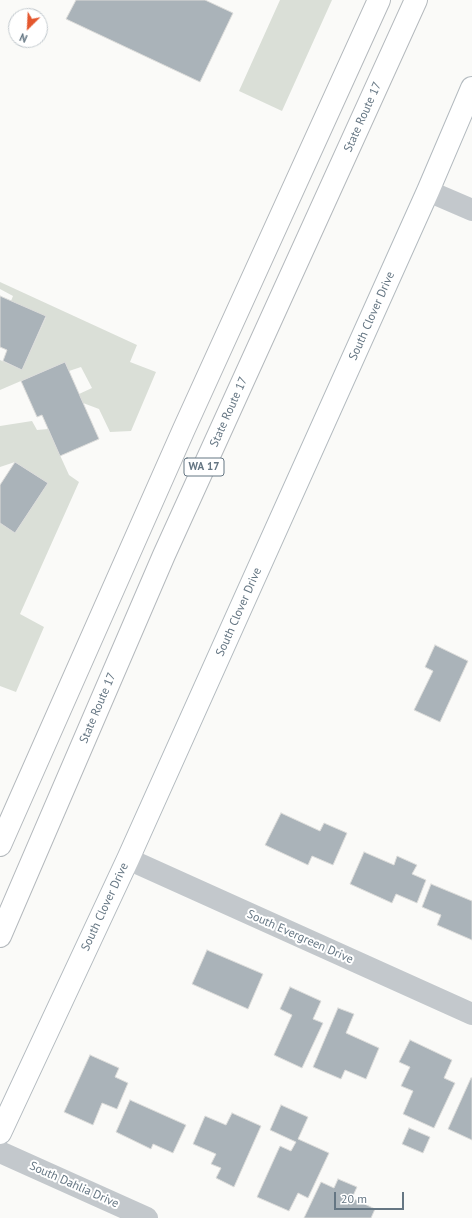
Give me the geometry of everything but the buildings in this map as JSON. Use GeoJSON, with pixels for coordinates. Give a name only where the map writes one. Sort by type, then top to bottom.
{"type":"FeatureCollection","features":[{"type":"Feature","properties":{"kind":"main road","name":"WA 17"},"geometry":{"type":"LineString","coordinates":[[0,845],[184,429],[379,0]]}},
{"type":"Feature","properties":{"kind":"main road","name":"State Route 17"},"geometry":{"type":"LineString","coordinates":[[0,936],[164,555],[416,0]]}},
{"type":"Feature","properties":{"kind":"main road","name":"South Clover Drive"},"geometry":{"type":"LineString","coordinates":[[0,1133],[128,859],[428,191],[472,88]]}},
{"type":"Feature","properties":{"kind":"street"},"geometry":{"type":"LineString","coordinates":[[428,191],[472,210]]}},
{"type":"Feature","properties":{"kind":"street","name":"South Evergreen Drive"},"geometry":{"type":"LineString","coordinates":[[128,859],[472,1014]]}},
{"type":"Feature","properties":{"kind":"street","name":"South Dahlia Drive"},"geometry":{"type":"LineString","coordinates":[[0,1152],[147,1218]]}},
{"type":"Feature","properties":{"kind":"shaded area"},"geometry":{"type":"Polygon","coordinates":[[[280,0],[332,0],[282,111],[239,91],[280,0]]]}},
{"type":"Feature","properties":{"kind":"shaded area"},"geometry":{"type":"Polygon","coordinates":[[[0,282],[137,345],[130,362],[156,372],[131,431],[110,432],[99,409],[83,403],[79,394],[92,388],[81,367],[69,371],[65,362],[0,390],[0,360],[22,370],[46,317],[11,301],[13,296],[0,289],[0,282]]]}},
{"type":"Feature","properties":{"kind":"shaded area"},"geometry":{"type":"Polygon","coordinates":[[[32,421],[37,430],[48,429],[69,475],[79,482],[20,614],[44,627],[16,692],[0,686],[0,523],[15,533],[48,483],[15,462],[0,467],[0,426],[32,421]]]}}]}
